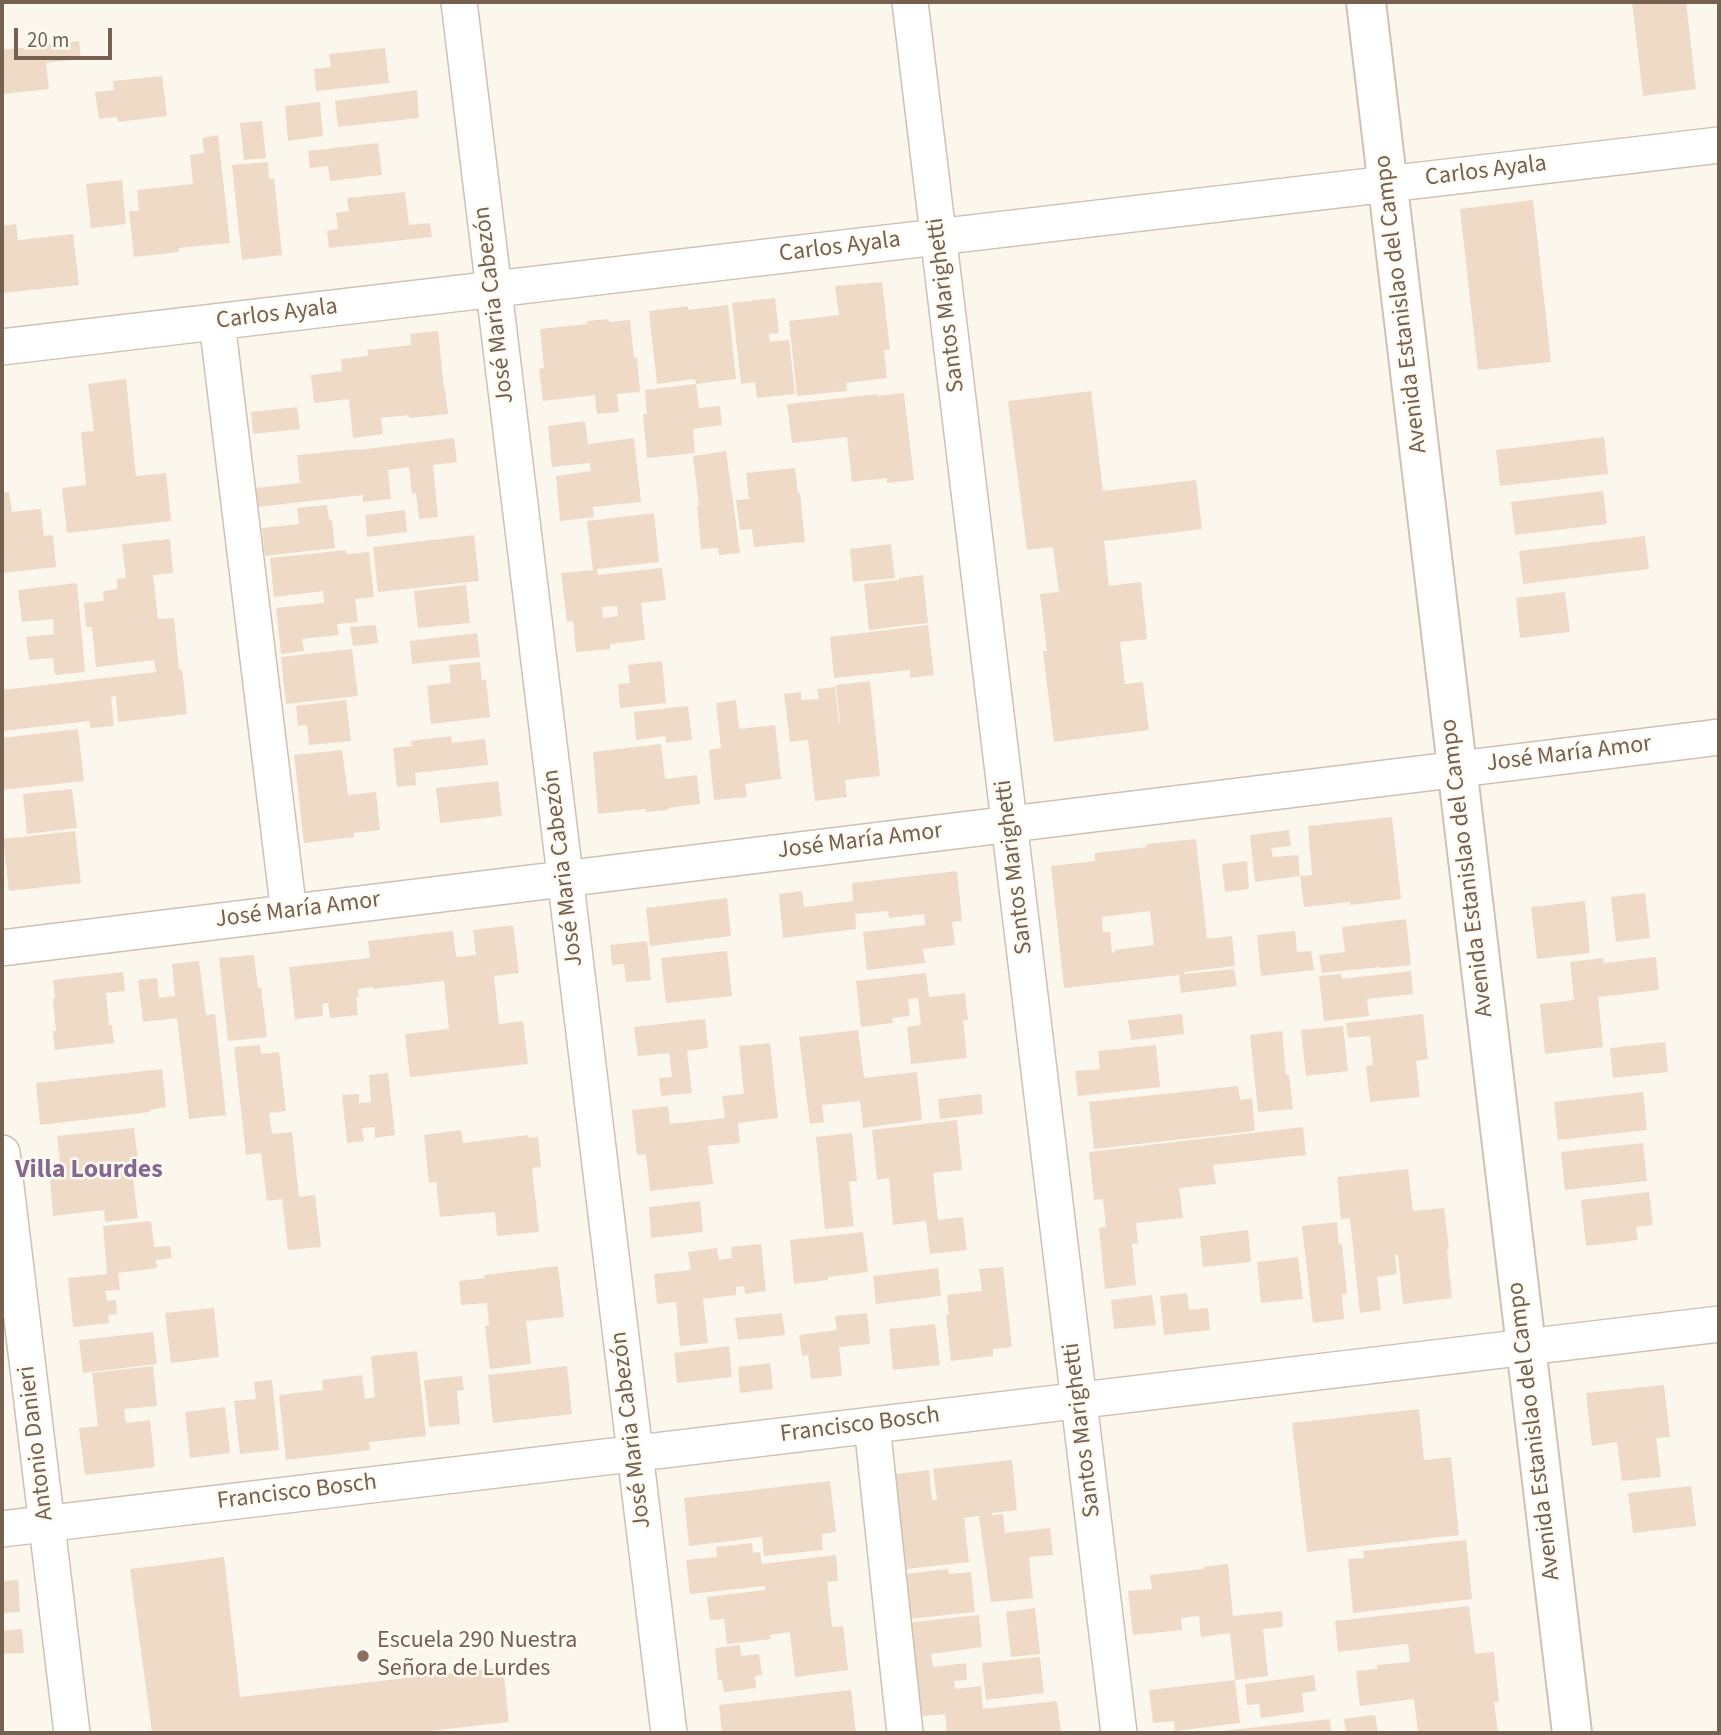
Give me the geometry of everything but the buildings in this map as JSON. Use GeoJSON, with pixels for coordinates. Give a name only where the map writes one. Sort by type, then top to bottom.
{"type":"FeatureCollection","features":[{"type":"Feature","properties":{"kind":"main road","name":"Avenida Estanislao del Campo"},"geometry":{"type":"LineString","coordinates":[[1366,2],[1572,1733]]}},
{"type":"Feature","properties":{"kind":"street","name":"José Maria Cabezón"},"geometry":{"type":"LineString","coordinates":[[458,2],[669,1733]]}},
{"type":"Feature","properties":{"kind":"street","name":"Santos Marighetti"},"geometry":{"type":"LineString","coordinates":[[910,2],[1119,1733]]}},
{"type":"Feature","properties":{"kind":"street","name":"Carlos Ayala"},"geometry":{"type":"LineString","coordinates":[[2,347],[1719,145]]}},
{"type":"Feature","properties":{"kind":"street"},"geometry":{"type":"LineString","coordinates":[[218,321],[289,913]]}},
{"type":"Feature","properties":{"kind":"street","name":"José María Amor"},"geometry":{"type":"LineString","coordinates":[[2,948],[1719,737]]}},
{"type":"Feature","properties":{"kind":"street","name":"Antonio Danieri"},"geometry":{"type":"LineString","coordinates":[[2,1153],[72,1733]]}},
{"type":"Feature","properties":{"kind":"street","name":"Francisco Bosch"},"geometry":{"type":"LineString","coordinates":[[2,1528],[1719,1324]]}},
{"type":"Feature","properties":{"kind":"street"},"geometry":{"type":"LineString","coordinates":[[872,1425],[905,1733]]}},
{"type":"Feature","properties":{"kind":"place","name":"Escuela 290 Nuestra Señora de Lurdes"},"geometry":{"type":"Point","coordinates":[363,1656]}},
{"type":"Feature","properties":{"kind":"district","name":"Villa Lourdes"},"geometry":{"type":"Point","coordinates":[89,1171]}}]}
